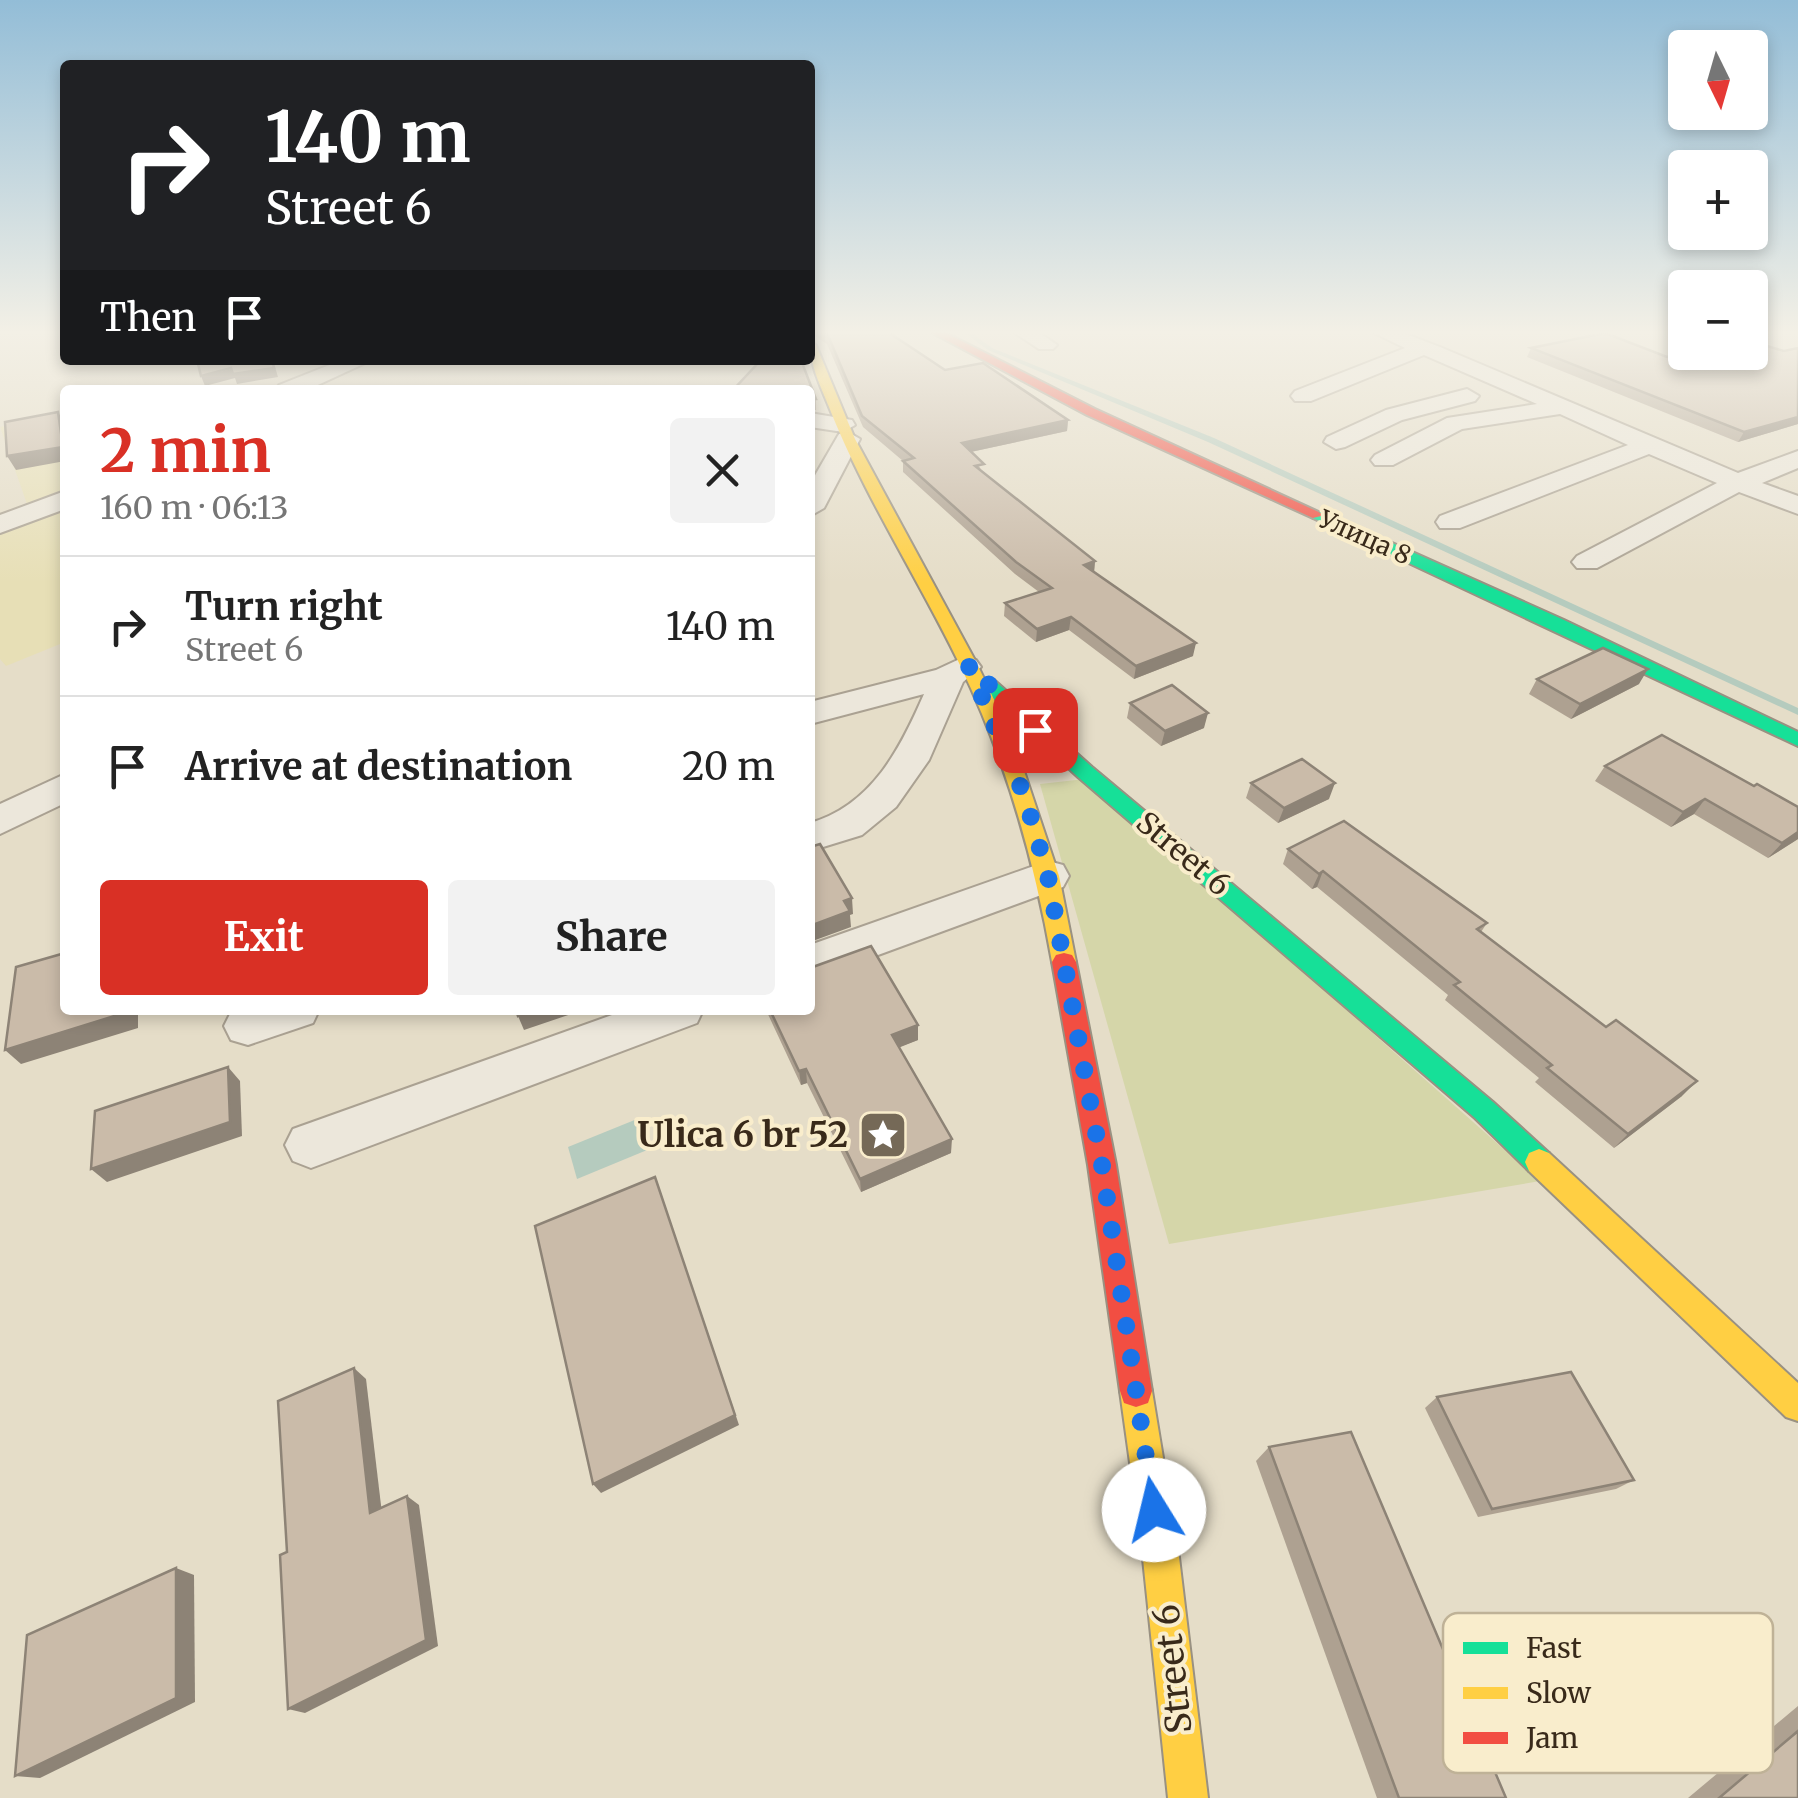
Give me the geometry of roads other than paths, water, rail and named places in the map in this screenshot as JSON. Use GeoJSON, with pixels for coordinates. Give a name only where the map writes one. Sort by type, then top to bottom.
{"type":"FeatureCollection","features":[{"type":"Feature","properties":{"kind":"street","name":"Street 6"},"geometry":{"type":"LineString","coordinates":[[839,415],[958,671],[1020,783],[1048,876],[1105,1184],[1160,1549],[1188,1798]]}},
{"type":"Feature","properties":{"kind":"street","name":"Улица 8"},"geometry":{"type":"LineString","coordinates":[[1097,415],[1558,624],[1798,740]]}},
{"type":"Feature","properties":{"kind":"street"},"geometry":{"type":"LineString","coordinates":[[1336,442],[1392,415]]}},
{"type":"Feature","properties":{"kind":"street"},"geometry":{"type":"LineString","coordinates":[[1384,460],[1456,423],[1509,415]]}},
{"type":"Feature","properties":{"kind":"street"},"geometry":{"type":"LineString","coordinates":[[1587,415],[1798,506]]}},
{"type":"Feature","properties":{"kind":"street"},"geometry":{"type":"LineString","coordinates":[[815,422],[846,432],[815,497]]}},
{"type":"Feature","properties":{"kind":"street"},"geometry":{"type":"LineString","coordinates":[[1450,522],[1650,445]]}},
{"type":"Feature","properties":{"kind":"street"},"geometry":{"type":"LineString","coordinates":[[1587,562],[1738,483],[1798,459]]}},
{"type":"Feature","properties":{"kind":"street"},"geometry":{"type":"LineString","coordinates":[[0,525],[60,500]]}},
{"type":"Feature","properties":{"kind":"street","name":"Street 6"},"geometry":{"type":"LineString","coordinates":[[958,671],[1084,772],[1484,1110],[1798,1404]]}},
{"type":"Feature","properties":{"kind":"street"},"geometry":{"type":"LineString","coordinates":[[815,712],[958,671]]}},
{"type":"Feature","properties":{"kind":"street"},"geometry":{"type":"LineString","coordinates":[[815,835],[850,824],[889,789],[926,735],[958,671]]}},
{"type":"Feature","properties":{"kind":"street"},"geometry":{"type":"LineString","coordinates":[[0,821],[60,791]]}},
{"type":"Feature","properties":{"kind":"street"},"geometry":{"type":"LineString","coordinates":[[815,960],[1048,876]]}},
{"type":"Feature","properties":{"kind":"street"},"geometry":{"type":"LineString","coordinates":[[248,1026],[281,1015]]}},
{"type":"Feature","properties":{"kind":"street"},"geometry":{"type":"LineString","coordinates":[[311,1144],[666,1015]]}},
{"type":"Feature","properties":{"kind":"waterway"},"geometry":{"type":"LineString","coordinates":[[1150,415],[1798,712]]}},
{"type":"Feature","properties":{"kind":"place","name":"Ulica 6 br 52"},"geometry":{"type":"Point","coordinates":[883,1135]}}]}
